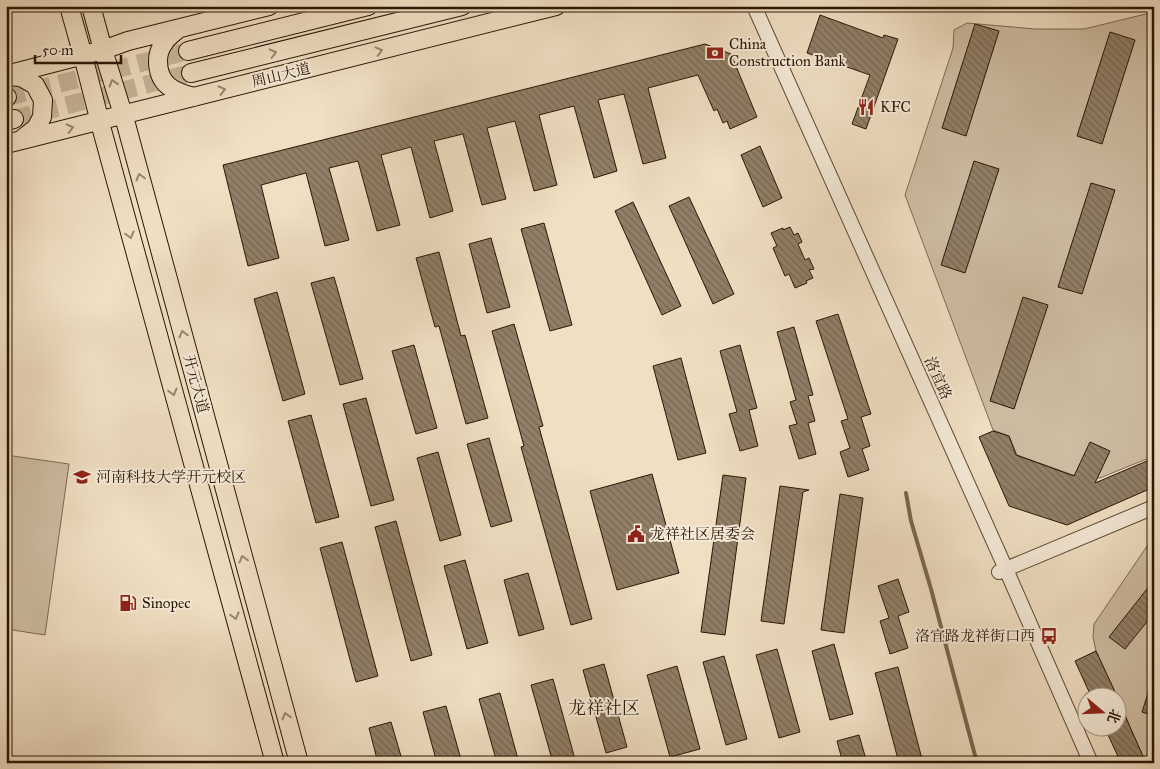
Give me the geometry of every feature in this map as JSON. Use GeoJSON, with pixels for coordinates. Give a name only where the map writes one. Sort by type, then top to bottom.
{"type":"FeatureCollection","features":[{"type":"Feature","properties":{"kind":"main road","name":"开元大道"},"geometry":{"type":"LineString","coordinates":[[69,6],[275,763]]}},
{"type":"Feature","properties":{"kind":"main road","name":"开元大道"},"geometry":{"type":"LineString","coordinates":[[91,6],[123,115],[299,763]]}},
{"type":"Feature","properties":{"kind":"main road"},"geometry":{"type":"LineString","coordinates":[[6,75],[83,56],[128,41],[269,6]]}},
{"type":"Feature","properties":{"kind":"main road"},"geometry":{"type":"LineString","coordinates":[[188,51],[368,6]]}},
{"type":"Feature","properties":{"kind":"main road","name":"周山大道"},"geometry":{"type":"LineString","coordinates":[[191,73],[462,6]]}},
{"type":"Feature","properties":{"kind":"main road","name":"周山大道"},"geometry":{"type":"LineString","coordinates":[[13,142],[556,6]]}},
{"type":"Feature","properties":{"kind":"main road"},"geometry":{"type":"LineString","coordinates":[[179,28],[164,42],[158,54],[158,70],[166,85],[178,93],[195,97]]}},
{"type":"Feature","properties":{"kind":"main road"},"geometry":{"type":"LineString","coordinates":[[6,75],[21,77],[35,85],[43,100],[42,117],[36,128],[13,142]]}},
{"type":"Feature","properties":{"kind":"street","name":"洛宜路"},"geometry":{"type":"LineString","coordinates":[[745,6],[1092,763]]}},
{"type":"Feature","properties":{"kind":"street","name":"洛宜路"},"geometry":{"type":"LineString","coordinates":[[754,6],[1002,570],[1082,763]]}},
{"type":"Feature","properties":{"kind":"street"},"geometry":{"type":"LineString","coordinates":[[1002,570],[1154,507]]}},
{"type":"Feature","properties":{"kind":"shaded area"},"geometry":{"type":"Polygon","coordinates":[[[1154,12],[1154,456],[1100,478],[1073,475],[1017,455],[1009,436],[993,430],[905,195],[953,48],[954,30],[967,23],[1035,29],[1084,29],[1154,12]]]}},
{"type":"Feature","properties":{"kind":"shaded area"},"geometry":{"type":"Polygon","coordinates":[[[6,455],[69,464],[45,635],[6,629],[6,455]]]}},
{"type":"Feature","properties":{"kind":"shaded area"},"geometry":{"type":"Polygon","coordinates":[[[1154,536],[1154,763],[1146,763],[1128,723],[1128,686],[1112,686],[1096,651],[1093,637],[1094,624],[1154,536]]]}},
{"type":"Feature","properties":{"kind":"building"},"geometry":{"type":"Polygon","coordinates":[[[820,15],[883,38],[884,35],[898,39],[866,129],[852,124],[870,75],[807,53],[820,15]]]}},
{"type":"Feature","properties":{"kind":"building"},"geometry":{"type":"Polygon","coordinates":[[[975,24],[999,31],[966,136],[942,128],[975,24]]]}},
{"type":"Feature","properties":{"kind":"building"},"geometry":{"type":"Polygon","coordinates":[[[1110,32],[1135,40],[1102,144],[1077,136],[1110,32]]]}},
{"type":"Feature","properties":{"kind":"building"},"geometry":{"type":"Polygon","coordinates":[[[705,44],[731,54],[757,117],[730,129],[727,121],[723,123],[717,109],[714,111],[698,75],[648,88],[666,158],[643,164],[624,94],[598,100],[617,171],[594,178],[574,106],[539,115],[557,185],[534,191],[515,121],[487,128],[506,199],[482,205],[463,134],[434,141],[453,211],[430,218],[411,147],[381,155],[400,225],[377,231],[358,161],[329,168],[349,240],[325,246],[306,173],[261,185],[279,258],[248,266],[223,165],[705,44]]]}},
{"type":"Feature","properties":{"kind":"building"},"geometry":{"type":"Polygon","coordinates":[[[760,146],[782,198],[763,207],[741,155],[760,146]]]}},
{"type":"Feature","properties":{"kind":"building"},"geometry":{"type":"Polygon","coordinates":[[[974,161],[999,169],[965,273],[941,265],[974,161]]]}},
{"type":"Feature","properties":{"kind":"building"},"geometry":{"type":"Polygon","coordinates":[[[1091,183],[1115,190],[1082,294],[1058,287],[1091,183]]]}},
{"type":"Feature","properties":{"kind":"building"},"geometry":{"type":"Polygon","coordinates":[[[689,197],[734,294],[713,304],[669,206],[689,197]]]}},
{"type":"Feature","properties":{"kind":"building"},"geometry":{"type":"Polygon","coordinates":[[[633,202],[681,306],[662,315],[615,211],[633,202]]]}},
{"type":"Feature","properties":{"kind":"building"},"geometry":{"type":"Polygon","coordinates":[[[544,223],[572,325],[550,331],[521,229],[544,223]]]}},
{"type":"Feature","properties":{"kind":"building"},"geometry":{"type":"Polygon","coordinates":[[[790,227],[794,235],[798,233],[802,242],[798,244],[805,260],[809,258],[814,269],[809,270],[813,278],[795,288],[789,274],[785,276],[773,248],[777,246],[771,233],[790,227]]]}},
{"type":"Feature","properties":{"kind":"building"},"geometry":{"type":"Polygon","coordinates":[[[491,238],[510,307],[487,313],[469,244],[491,238]]]}},
{"type":"Feature","properties":{"kind":"building"},"geometry":{"type":"Polygon","coordinates":[[[439,252],[461,336],[465,335],[488,418],[466,424],[439,326],[435,327],[416,258],[439,252]]]}},
{"type":"Feature","properties":{"kind":"building"},"geometry":{"type":"Polygon","coordinates":[[[334,277],[363,379],[340,385],[311,283],[334,277]]]}},
{"type":"Feature","properties":{"kind":"building"},"geometry":{"type":"Polygon","coordinates":[[[277,292],[305,394],[283,401],[254,299],[277,292]]]}},
{"type":"Feature","properties":{"kind":"building"},"geometry":{"type":"Polygon","coordinates":[[[1023,297],[1048,305],[1014,409],[990,401],[1023,297]]]}},
{"type":"Feature","properties":{"kind":"building"},"geometry":{"type":"Polygon","coordinates":[[[838,314],[871,414],[861,417],[870,446],[862,449],[869,470],[848,477],[840,452],[850,448],[841,421],[848,419],[816,321],[838,314]]]}},
{"type":"Feature","properties":{"kind":"building"},"geometry":{"type":"Polygon","coordinates":[[[514,324],[543,426],[539,427],[592,619],[571,625],[521,447],[524,446],[492,331],[514,324]]]}},
{"type":"Feature","properties":{"kind":"building"},"geometry":{"type":"Polygon","coordinates":[[[794,327],[813,395],[808,396],[815,421],[808,423],[816,454],[799,459],[789,426],[797,424],[790,402],[796,400],[777,332],[794,327]]]}},
{"type":"Feature","properties":{"kind":"building"},"geometry":{"type":"Polygon","coordinates":[[[414,345],[437,428],[416,434],[392,351],[414,345]]]}},
{"type":"Feature","properties":{"kind":"building"},"geometry":{"type":"Polygon","coordinates":[[[740,345],[757,408],[749,410],[758,446],[740,451],[729,414],[737,412],[720,351],[740,345]]]}},
{"type":"Feature","properties":{"kind":"building"},"geometry":{"type":"Polygon","coordinates":[[[681,358],[706,453],[678,460],[653,366],[681,358]]]}},
{"type":"Feature","properties":{"kind":"building"},"geometry":{"type":"Polygon","coordinates":[[[366,398],[394,500],[371,506],[343,404],[366,398]]]}},
{"type":"Feature","properties":{"kind":"building"},"geometry":{"type":"Polygon","coordinates":[[[311,415],[339,517],[316,523],[288,421],[311,415]]]}},
{"type":"Feature","properties":{"kind":"building"},"geometry":{"type":"Polygon","coordinates":[[[993,431],[1009,436],[1016,455],[1074,476],[1090,442],[1110,451],[1095,483],[1154,458],[1154,487],[1067,525],[1009,506],[979,437],[993,431]]]}},
{"type":"Feature","properties":{"kind":"building"},"geometry":{"type":"Polygon","coordinates":[[[489,438],[512,521],[491,527],[467,444],[489,438]]]}},
{"type":"Feature","properties":{"kind":"building"},"geometry":{"type":"Polygon","coordinates":[[[438,452],[461,535],[440,541],[417,458],[438,452]]]}},
{"type":"Feature","properties":{"kind":"building"},"geometry":{"type":"Polygon","coordinates":[[[652,474],[679,573],[617,590],[590,491],[652,474]]]}},
{"type":"Feature","properties":{"kind":"building"},"geometry":{"type":"Polygon","coordinates":[[[723,475],[746,478],[725,635],[701,632],[723,475]]]}},
{"type":"Feature","properties":{"kind":"building"},"geometry":{"type":"Polygon","coordinates":[[[780,486],[809,490],[803,492],[784,624],[761,621],[780,486]]]}},
{"type":"Feature","properties":{"kind":"building"},"geometry":{"type":"Polygon","coordinates":[[[840,494],[863,498],[844,633],[821,630],[840,494]]]}},
{"type":"Feature","properties":{"kind":"building"},"geometry":{"type":"Polygon","coordinates":[[[396,521],[432,655],[411,661],[375,527],[396,521]]]}},
{"type":"Feature","properties":{"kind":"building"},"geometry":{"type":"Polygon","coordinates":[[[342,542],[378,676],[356,682],[320,548],[342,542]]]}},
{"type":"Feature","properties":{"kind":"building"},"geometry":{"type":"Polygon","coordinates":[[[465,560],[488,643],[467,649],[444,566],[465,560]]]}},
{"type":"Feature","properties":{"kind":"building"},"geometry":{"type":"Polygon","coordinates":[[[528,573],[544,629],[519,636],[504,580],[528,573]]]}},
{"type":"Feature","properties":{"kind":"building"},"geometry":{"type":"Polygon","coordinates":[[[898,579],[909,612],[898,616],[908,648],[890,654],[880,621],[889,618],[878,586],[898,579]]]}},
{"type":"Feature","properties":{"kind":"building"},"geometry":{"type":"Polygon","coordinates":[[[1154,580],[1154,613],[1125,649],[1109,637],[1154,580]]]}},
{"type":"Feature","properties":{"kind":"building"},"geometry":{"type":"Polygon","coordinates":[[[834,644],[853,714],[830,720],[812,651],[834,644]]]}},
{"type":"Feature","properties":{"kind":"building"},"geometry":{"type":"Polygon","coordinates":[[[777,649],[800,732],[779,738],[756,655],[777,649]]]}},
{"type":"Feature","properties":{"kind":"building"},"geometry":{"type":"Polygon","coordinates":[[[1096,651],[1112,686],[1086,686],[1075,661],[1096,651]]]}},
{"type":"Feature","properties":{"kind":"building"},"geometry":{"type":"Polygon","coordinates":[[[724,656],[747,739],[726,745],[703,662],[724,656]]]}},
{"type":"Feature","properties":{"kind":"building"},"geometry":{"type":"Polygon","coordinates":[[[604,664],[627,747],[606,753],[583,670],[604,664]]]}},
{"type":"Feature","properties":{"kind":"building"},"geometry":{"type":"Polygon","coordinates":[[[677,666],[700,749],[670,757],[647,675],[677,666]]]}},
{"type":"Feature","properties":{"kind":"building"},"geometry":{"type":"Polygon","coordinates":[[[898,667],[923,763],[899,763],[875,673],[898,667]]]}},
{"type":"Feature","properties":{"kind":"building"},"geometry":{"type":"Polygon","coordinates":[[[553,679],[576,763],[553,763],[531,685],[553,679]]]}},
{"type":"Feature","properties":{"kind":"building"},"geometry":{"type":"Polygon","coordinates":[[[1152,681],[1154,681],[1154,716],[1142,712],[1152,681]]]}},
{"type":"Feature","properties":{"kind":"building"},"geometry":{"type":"Polygon","coordinates":[[[500,693],[519,763],[497,763],[479,699],[500,693]]]}},
{"type":"Feature","properties":{"kind":"building"},"geometry":{"type":"Polygon","coordinates":[[[446,706],[462,763],[437,763],[423,712],[446,706]]]}},
{"type":"Feature","properties":{"kind":"building"},"geometry":{"type":"Polygon","coordinates":[[[391,722],[403,763],[378,763],[369,728],[391,722]]]}},
{"type":"Feature","properties":{"kind":"building"},"geometry":{"type":"Polygon","coordinates":[[[1128,722],[1146,763],[1121,763],[1109,736],[1128,736],[1128,722]]]}},
{"type":"Feature","properties":{"kind":"building"},"geometry":{"type":"Polygon","coordinates":[[[859,735],[867,763],[843,763],[837,741],[859,735]]]}},
{"type":"Feature","properties":{"kind":"waterway"},"geometry":{"type":"LineString","coordinates":[[906,493],[911,521],[977,763]]}},
{"type":"Feature","properties":{"kind":"tunnel"},"geometry":{"type":"LineString","coordinates":[[7,97],[188,51]]}},
{"type":"Feature","properties":{"kind":"tunnel"},"geometry":{"type":"LineString","coordinates":[[14,119],[191,73]]}},
{"type":"Feature","properties":{"kind":"place","name":"China Construction Bank"},"geometry":{"type":"Point","coordinates":[715,53]}},
{"type":"Feature","properties":{"kind":"place","name":"KFC"},"geometry":{"type":"Point","coordinates":[866,107]}},
{"type":"Feature","properties":{"kind":"place","name":"河南科技大学开元校区"},"geometry":{"type":"Point","coordinates":[82,477]}},
{"type":"Feature","properties":{"kind":"place","name":"龙祥社区居委会"},"geometry":{"type":"Point","coordinates":[636,534]}},
{"type":"Feature","properties":{"kind":"place","name":"Sinopec"},"geometry":{"type":"Point","coordinates":[128,603]}},
{"type":"Feature","properties":{"kind":"place","name":"洛宜路龙祥街口西"},"geometry":{"type":"Point","coordinates":[1049,636]}},
{"type":"Feature","properties":{"kind":"district","name":"龙祥社区"},"geometry":{"type":"Point","coordinates":[604,708]}}]}
